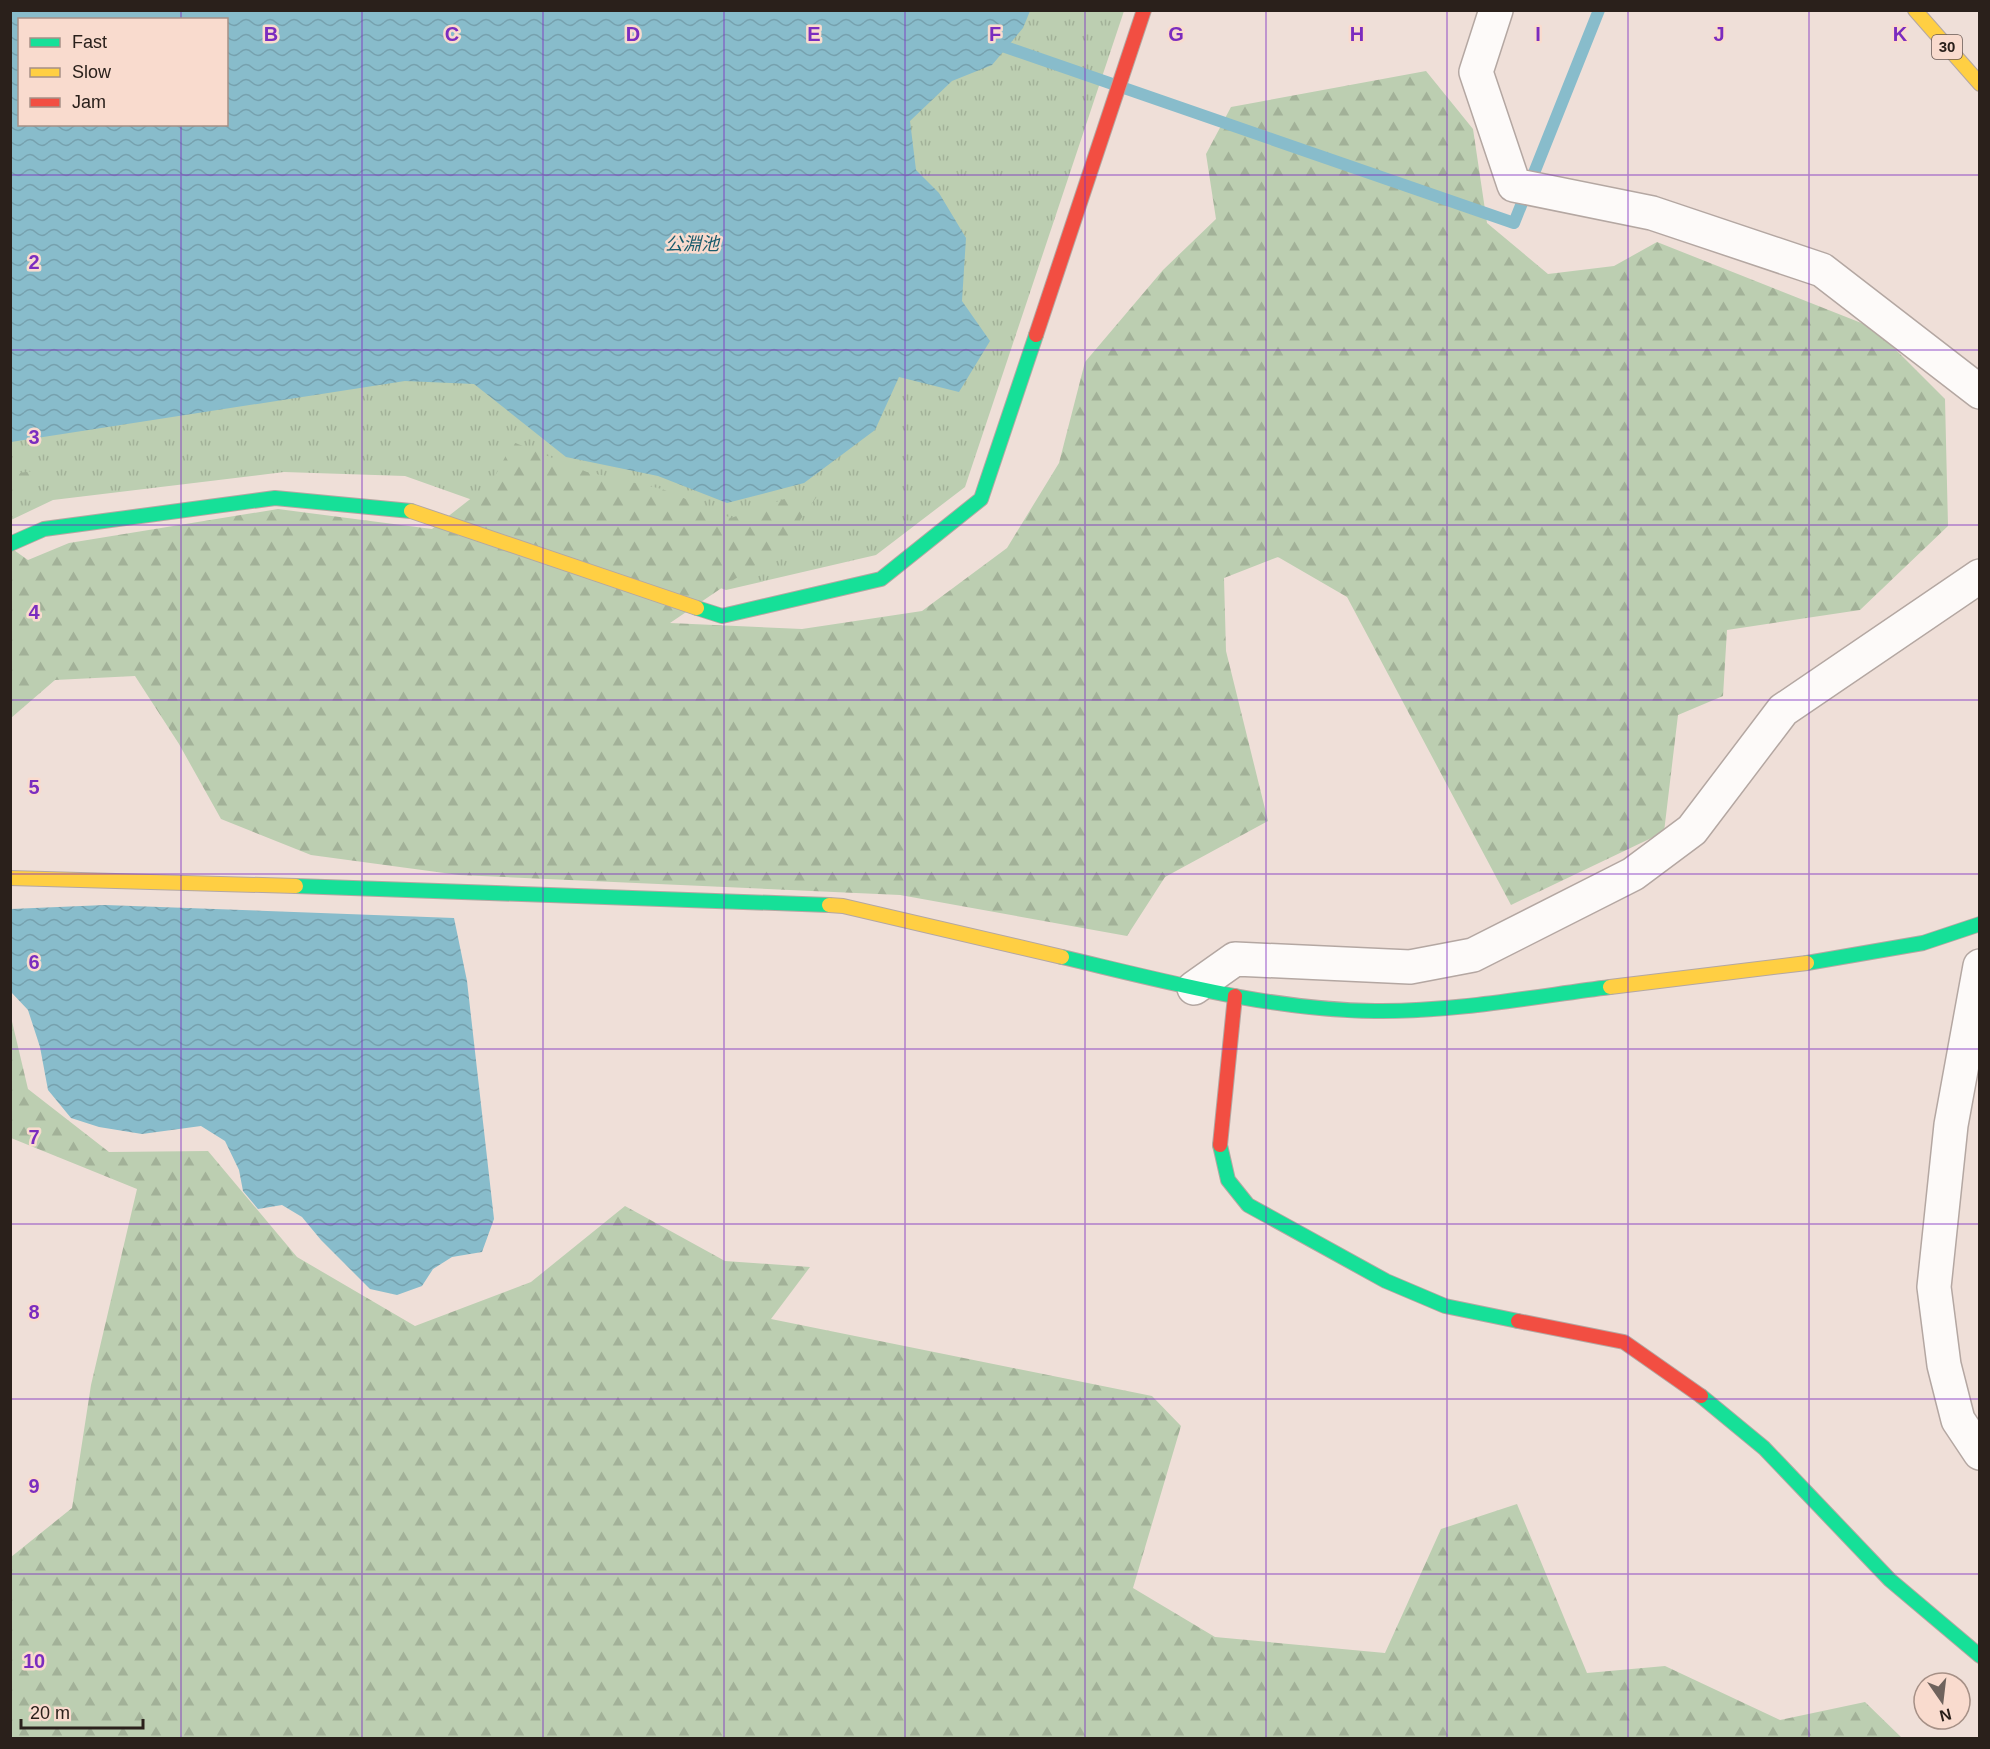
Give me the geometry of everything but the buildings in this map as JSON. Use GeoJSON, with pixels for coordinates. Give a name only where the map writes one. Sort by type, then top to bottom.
{"type":"FeatureCollection","features":[{"type":"Feature","properties":{"kind":"street"},"geometry":{"type":"LineString","coordinates":[[10,544],[44,529],[274,498],[413,511],[722,616],[882,579],[981,499],[1144,10]]}},
{"type":"Feature","properties":{"kind":"street"},"geometry":{"type":"LineString","coordinates":[[1496,10],[1476,72],[1514,185],[1652,213],[1822,270],[1980,392]]}},
{"type":"Feature","properties":{"kind":"street","name":"30"},"geometry":{"type":"LineString","coordinates":[[1915,10],[1980,84]]}},
{"type":"Feature","properties":{"kind":"street"},"geometry":{"type":"LineString","coordinates":[[1194,988],[1235,959],[1410,967],[1473,955],[1633,874],[1692,830],[1783,710],[1980,576]]}},
{"type":"Feature","properties":{"kind":"street"},"geometry":{"type":"LineString","coordinates":[[10,878],[45,877],[843,906],[1194,988],[1304,1007],[1375,1011],[1442,1008],[1816,962],[1923,943],[1980,924]]}},
{"type":"Feature","properties":{"kind":"street"},"geometry":{"type":"LineString","coordinates":[[1980,966],[1951,1125],[1934,1287],[1944,1365],[1958,1420],[1980,1453]]}},
{"type":"Feature","properties":{"kind":"street"},"geometry":{"type":"LineString","coordinates":[[1235,996],[1219,1143],[1228,1180],[1248,1204],[1386,1281],[1445,1306],[1624,1342],[1694,1391],[1764,1448],[1890,1580],[1980,1656]]}},
{"type":"Feature","properties":{"kind":"green space","name":"公淵池"},"geometry":{"type":"Polygon","coordinates":[[[10,11],[1124,11],[965,487],[876,555],[726,590],[405,476],[284,472],[53,500],[11,520],[10,11]]]}},
{"type":"Feature","properties":{"kind":"green space"},"geometry":{"type":"Polygon","coordinates":[[[1426,71],[1473,129],[1487,223],[1548,274],[1614,266],[1657,242],[1874,328],[1945,399],[1948,526],[1860,610],[1727,630],[1723,696],[1678,715],[1664,832],[1511,905],[1347,597],[1278,557],[1224,578],[1226,651],[1268,821],[1165,877],[1127,936],[900,895],[459,875],[311,855],[221,819],[179,744],[135,676],[55,680],[11,718],[11,548],[28,560],[69,543],[278,509],[432,529],[492,482],[513,442],[587,472],[662,489],[731,518],[826,484],[779,549],[670,623],[802,629],[922,611],[1007,548],[1059,463],[1085,362],[1163,270],[1216,219],[1206,154],[1231,107],[1426,71]]]}},
{"type":"Feature","properties":{"kind":"green space"},"geometry":{"type":"Polygon","coordinates":[[[34,471],[11,507],[11,474],[34,471]]]}},
{"type":"Feature","properties":{"kind":"green space"},"geometry":{"type":"Polygon","coordinates":[[[10,1013],[28,1089],[109,1152],[208,1151],[297,1257],[415,1326],[531,1282],[625,1206],[725,1261],[810,1267],[771,1319],[1152,1396],[1181,1426],[1133,1588],[1215,1637],[1385,1653],[1441,1529],[1517,1504],[1587,1673],[1665,1666],[1780,1720],[1865,1702],[1902,1738],[11,1738],[11,1557],[72,1508],[91,1385],[137,1189],[11,1138],[10,1013]]]}},
{"type":"Feature","properties":{"kind":"water","name":"公淵池"},"geometry":{"type":"Polygon","coordinates":[[[11,10],[1030,11],[1023,28],[992,65],[952,81],[910,121],[916,170],[939,193],[966,238],[962,301],[990,341],[959,392],[899,377],[875,430],[804,483],[727,503],[658,476],[566,457],[474,384],[405,381],[11,442],[11,10]]]}},
{"type":"Feature","properties":{"kind":"water"},"geometry":{"type":"Polygon","coordinates":[[[105,905],[454,918],[467,981],[494,1219],[482,1252],[452,1257],[433,1269],[422,1286],[397,1295],[370,1289],[321,1240],[302,1217],[282,1205],[258,1209],[243,1191],[239,1170],[225,1141],[201,1126],[142,1134],[99,1127],[71,1118],[48,1090],[40,1047],[28,1010],[11,992],[11,909],[105,905]]]}},
{"type":"Feature","properties":{"kind":"waterway"},"geometry":{"type":"LineString","coordinates":[[991,42],[1514,223],[1599,10]]}},
{"type":"Feature","properties":{"kind":"traffic: fast"},"geometry":{"type":"LineString","coordinates":[[697,608],[722,616],[881,579],[981,499],[1036,335]]}},
{"type":"Feature","properties":{"kind":"traffic: fast"},"geometry":{"type":"LineString","coordinates":[[10,544],[44,529],[275,498],[411,511]]}},
{"type":"Feature","properties":{"kind":"traffic: fast"},"geometry":{"type":"LineString","coordinates":[[296,886],[829,905]]}},
{"type":"Feature","properties":{"kind":"traffic: fast"},"geometry":{"type":"LineString","coordinates":[[1807,963],[1923,943],[1980,924]]}},
{"type":"Feature","properties":{"kind":"traffic: fast"},"geometry":{"type":"LineString","coordinates":[[1062,957],[1217,993],[1296,1006],[1335,1009],[1375,1011],[1434,1009],[1610,987]]}},
{"type":"Feature","properties":{"kind":"traffic: fast"},"geometry":{"type":"LineString","coordinates":[[1220,1145],[1228,1180],[1248,1205],[1386,1281],[1445,1306],[1518,1321]]}},
{"type":"Feature","properties":{"kind":"traffic: fast"},"geometry":{"type":"LineString","coordinates":[[1701,1396],[1764,1448],[1890,1580],[1980,1656]]}},
{"type":"Feature","properties":{"kind":"traffic: slow"},"geometry":{"type":"LineString","coordinates":[[1915,10],[1980,84]]}},
{"type":"Feature","properties":{"kind":"traffic: slow"},"geometry":{"type":"LineString","coordinates":[[411,511],[697,608]]}},
{"type":"Feature","properties":{"kind":"traffic: slow"},"geometry":{"type":"LineString","coordinates":[[10,878],[296,886]]}},
{"type":"Feature","properties":{"kind":"traffic: slow"},"geometry":{"type":"LineString","coordinates":[[829,905],[843,906],[1062,957]]}},
{"type":"Feature","properties":{"kind":"traffic: slow"},"geometry":{"type":"LineString","coordinates":[[1610,987],[1807,963]]}},
{"type":"Feature","properties":{"kind":"traffic: jam"},"geometry":{"type":"LineString","coordinates":[[1036,335],[1144,10]]}},
{"type":"Feature","properties":{"kind":"traffic: jam"},"geometry":{"type":"LineString","coordinates":[[1220,1145],[1235,996]]}},
{"type":"Feature","properties":{"kind":"traffic: jam"},"geometry":{"type":"LineString","coordinates":[[1518,1321],[1624,1342],[1701,1396]]}}]}
